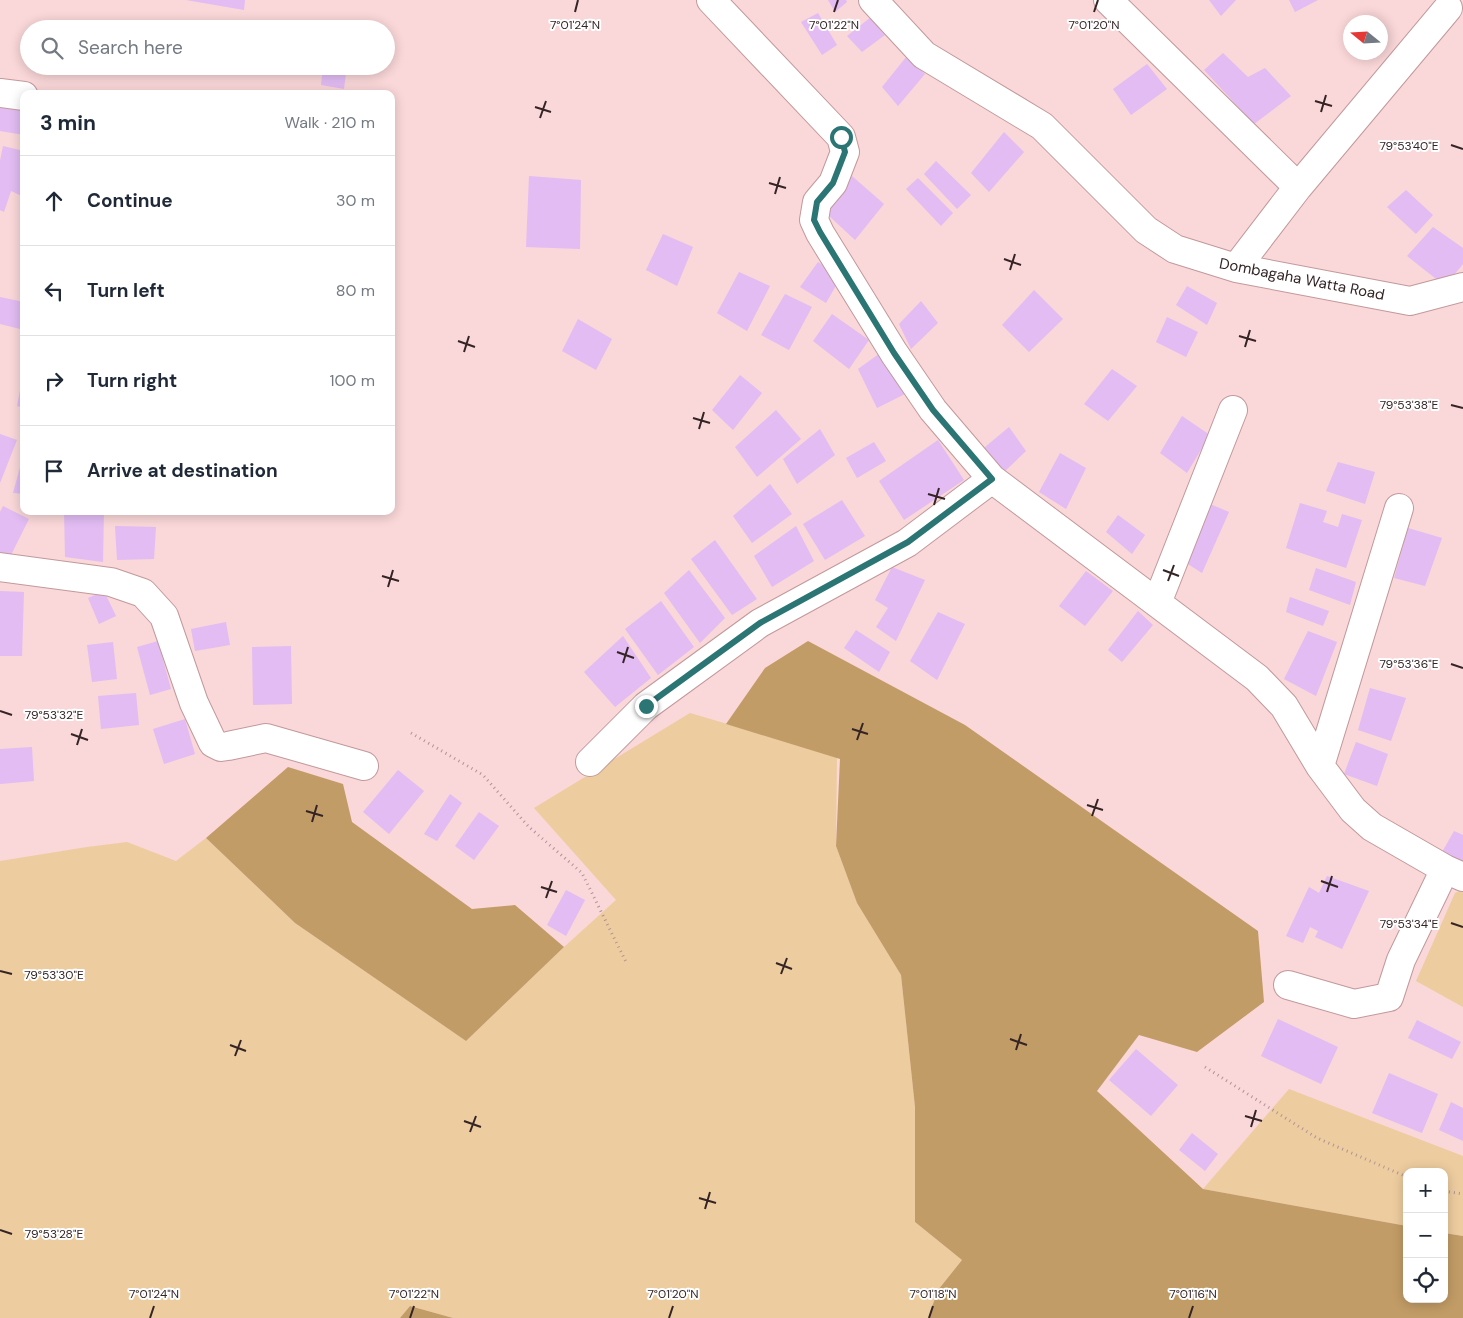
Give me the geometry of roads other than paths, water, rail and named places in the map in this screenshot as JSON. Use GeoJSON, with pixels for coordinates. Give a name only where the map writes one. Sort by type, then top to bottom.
{"type":"FeatureCollection","features":[{"type":"Feature","properties":{"kind":"street"},"geometry":{"type":"LineString","coordinates":[[711,0],[841,137],[845,152],[833,183],[817,202],[814,220],[894,353],[933,410],[992,479],[1257,678],[1284,706],[1320,766],[1353,810],[1372,827],[1454,873],[1401,960],[1389,997],[1354,1004],[1288,985]]}},
{"type":"Feature","properties":{"kind":"street","name":"Dombagaha Watta Road"},"geometry":{"type":"LineString","coordinates":[[873,0],[924,54],[1042,126],[1146,230],[1175,249],[1236,268],[1410,300],[1463,287]]}},
{"type":"Feature","properties":{"kind":"street"},"geometry":{"type":"LineString","coordinates":[[1108,0],[1298,187]]}},
{"type":"Feature","properties":{"kind":"street"},"geometry":{"type":"LineString","coordinates":[[1236,268],[1298,187],[1451,9]]}},
{"type":"Feature","properties":{"kind":"street"},"geometry":{"type":"LineString","coordinates":[[0,93],[20,96]]}},
{"type":"Feature","properties":{"kind":"street"},"geometry":{"type":"LineString","coordinates":[[1157,603],[1233,410]]}},
{"type":"Feature","properties":{"kind":"street"},"geometry":{"type":"LineString","coordinates":[[590,762],[646,706],[760,623],[908,542],[992,479]]}},
{"type":"Feature","properties":{"kind":"street"},"geometry":{"type":"LineString","coordinates":[[1320,766],[1399,508]]}},
{"type":"Feature","properties":{"kind":"street"},"geometry":{"type":"LineString","coordinates":[[0,567],[111,582],[143,593],[164,616],[194,703],[213,743],[228,746],[266,738],[364,766]]}}]}
